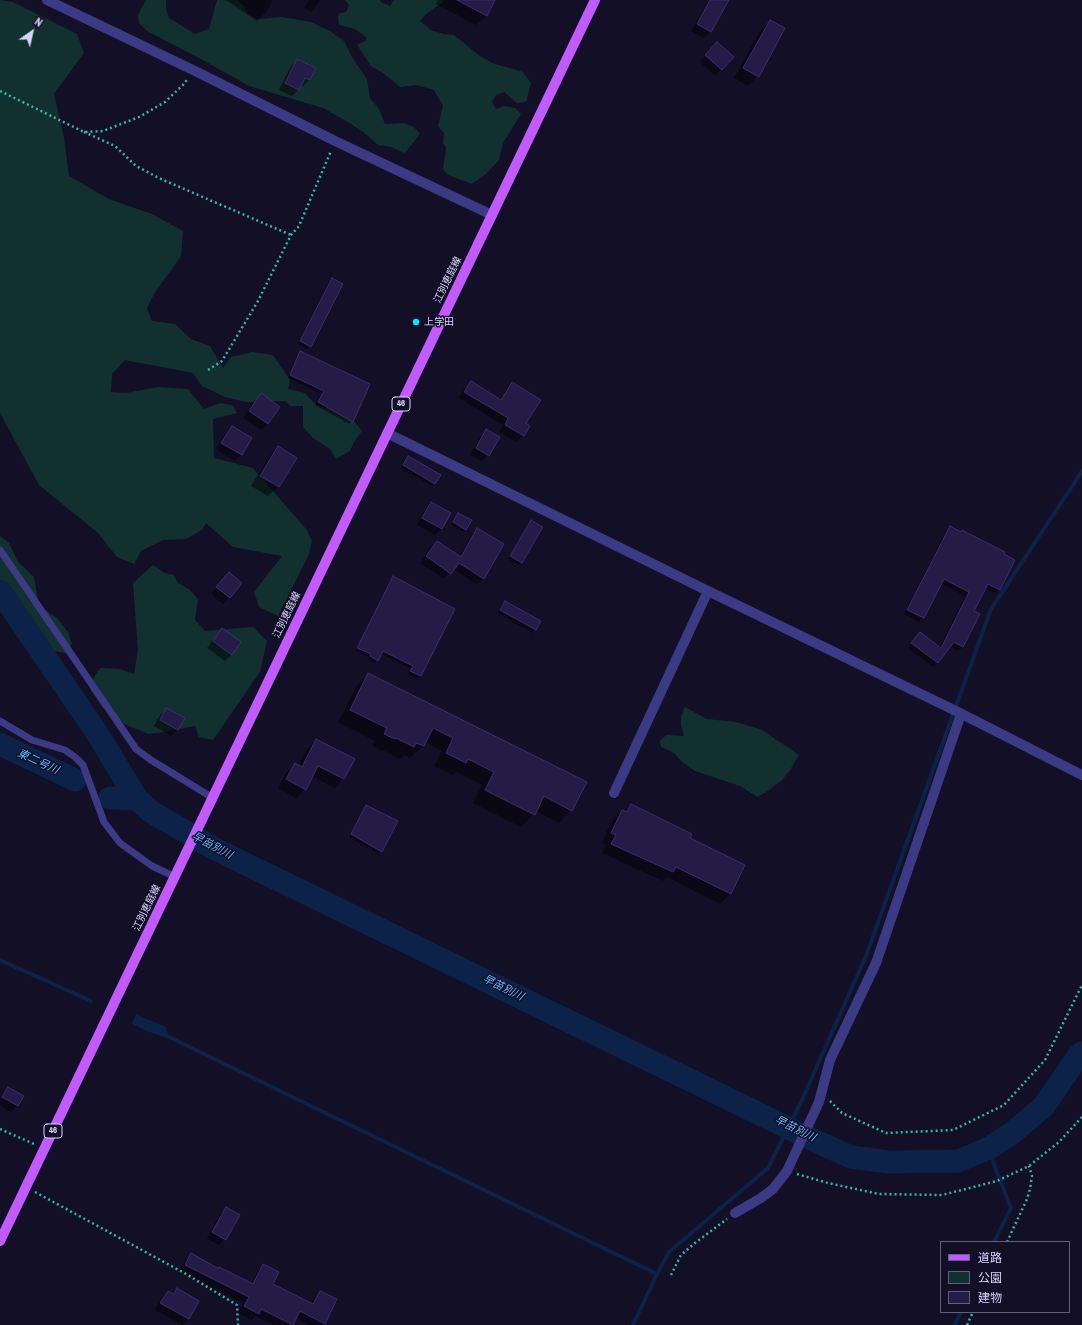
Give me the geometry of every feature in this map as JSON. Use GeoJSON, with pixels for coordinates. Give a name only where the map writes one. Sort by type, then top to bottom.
{"type":"FeatureCollection","features":[{"type":"Feature","properties":{"kind":"main road","name":"江別恵庭線"},"geometry":{"type":"LineString","coordinates":[[0,1241],[595,0]]}},
{"type":"Feature","properties":{"kind":"street"},"geometry":{"type":"LineString","coordinates":[[47,0],[193,70],[335,141],[492,215]]}},
{"type":"Feature","properties":{"kind":"street"},"geometry":{"type":"LineString","coordinates":[[388,433],[708,592],[956,711],[1082,775]]}},
{"type":"Feature","properties":{"kind":"street"},"geometry":{"type":"LineString","coordinates":[[614,793],[708,592]]}},
{"type":"Feature","properties":{"kind":"street"},"geometry":{"type":"LineString","coordinates":[[735,1213],[761,1198],[772,1189],[788,1168],[820,1097],[830,1060],[876,963],[956,711]]}},
{"type":"Feature","properties":{"kind":"lane"},"geometry":{"type":"LineString","coordinates":[[0,550],[136,749],[150,760],[213,798]]}},
{"type":"Feature","properties":{"kind":"lane"},"geometry":{"type":"LineString","coordinates":[[0,721],[32,740],[65,750],[75,757],[83,765],[104,822],[120,843],[152,866],[175,877]]}},
{"type":"Feature","properties":{"kind":"path"},"geometry":{"type":"LineString","coordinates":[[84,132],[103,132],[139,117],[165,102],[185,83],[193,70]]}},
{"type":"Feature","properties":{"kind":"path"},"geometry":{"type":"LineString","coordinates":[[0,91],[115,146],[136,166],[161,179],[290,235]]}},
{"type":"Feature","properties":{"kind":"path"},"geometry":{"type":"LineString","coordinates":[[208,370],[222,360],[258,301],[290,235],[298,226],[335,141]]}},
{"type":"Feature","properties":{"kind":"path"},"geometry":{"type":"LineString","coordinates":[[820,1097],[842,1113],[886,1133],[953,1130],[1004,1105],[1045,1060],[1082,985]]}},
{"type":"Feature","properties":{"kind":"path"},"geometry":{"type":"LineString","coordinates":[[788,1168],[828,1183],[879,1194],[942,1195],[997,1181],[1029,1166],[1059,1142],[1082,1117]]}},
{"type":"Feature","properties":{"kind":"path"},"geometry":{"type":"LineString","coordinates":[[0,1129],[44,1149]]}},
{"type":"Feature","properties":{"kind":"path"},"geometry":{"type":"LineString","coordinates":[[1007,1241],[1027,1200],[1032,1176],[1029,1166]]}},
{"type":"Feature","properties":{"kind":"path"},"geometry":{"type":"LineString","coordinates":[[26,1187],[186,1274],[237,1305],[238,1325]]}},
{"type":"Feature","properties":{"kind":"path"},"geometry":{"type":"LineString","coordinates":[[671,1275],[681,1255],[735,1213]]}},
{"type":"Feature","properties":{"kind":"path"},"geometry":{"type":"LineString","coordinates":[[967,1325],[973,1313]]}},
{"type":"Feature","properties":{"kind":"green space"},"geometry":{"type":"Polygon","coordinates":[[[0,0],[13,2],[77,34],[84,53],[54,94],[64,137],[69,176],[109,199],[152,214],[183,231],[181,256],[154,294],[147,308],[152,321],[175,324],[191,339],[210,346],[223,368],[231,357],[252,352],[273,355],[290,380],[288,389],[305,393],[316,405],[349,415],[362,431],[354,442],[350,451],[336,459],[330,449],[313,438],[303,427],[303,406],[291,406],[285,401],[247,402],[225,397],[202,386],[193,373],[125,360],[112,374],[111,392],[126,393],[158,387],[188,389],[204,409],[220,403],[232,405],[237,413],[213,419],[214,458],[253,468],[307,530],[312,541],[309,554],[278,616],[259,607],[254,592],[282,556],[233,547],[206,523],[202,530],[186,539],[163,540],[141,551],[134,564],[117,557],[98,533],[39,485],[0,413],[0,0]]]}},
{"type":"Feature","properties":{"kind":"green space"},"geometry":{"type":"Polygon","coordinates":[[[146,0],[166,0],[166,9],[169,18],[195,34],[209,29],[217,0],[237,0],[244,6],[248,15],[258,19],[282,17],[311,22],[330,31],[344,41],[352,57],[367,79],[370,98],[379,109],[385,124],[403,123],[414,127],[420,134],[405,153],[391,147],[378,145],[363,132],[323,108],[249,86],[147,31],[139,23],[138,15],[146,0]]]}},
{"type":"Feature","properties":{"kind":"green space"},"geometry":{"type":"Polygon","coordinates":[[[345,0],[380,0],[381,2],[390,6],[394,0],[443,0],[442,3],[426,14],[420,21],[431,30],[454,35],[480,56],[492,63],[523,72],[531,83],[526,102],[517,103],[504,92],[496,95],[492,102],[496,109],[504,106],[515,108],[521,114],[503,143],[499,160],[486,174],[472,184],[448,175],[443,169],[446,147],[443,143],[444,133],[438,126],[443,106],[434,90],[416,85],[400,87],[383,73],[371,66],[357,45],[365,41],[367,38],[355,29],[339,25],[338,16],[340,13],[346,12],[349,5],[345,0]]]}},
{"type":"Feature","properties":{"kind":"green space"},"geometry":{"type":"Polygon","coordinates":[[[0,536],[9,543],[18,562],[34,577],[39,606],[57,618],[68,632],[72,644],[66,653],[30,646],[0,603],[0,536]]]}},
{"type":"Feature","properties":{"kind":"green space"},"geometry":{"type":"Polygon","coordinates":[[[153,565],[165,573],[174,575],[178,583],[189,589],[198,599],[195,620],[205,631],[253,627],[267,641],[260,672],[213,740],[199,737],[195,726],[149,734],[126,725],[102,707],[90,689],[94,677],[100,668],[119,669],[134,674],[138,650],[133,583],[153,565]]]}},
{"type":"Feature","properties":{"kind":"green space"},"geometry":{"type":"Polygon","coordinates":[[[685,707],[707,719],[736,722],[762,730],[799,755],[782,780],[768,791],[757,797],[740,786],[695,771],[682,762],[674,753],[661,747],[660,741],[666,735],[684,736],[681,725],[681,717],[685,707]]]}},
{"type":"Feature","properties":{"kind":"water"},"geometry":{"type":"Polygon","coordinates":[[[87,999],[137,1015],[166,1027],[168,1034],[166,1038],[147,1031],[86,1001],[87,999]]]}},
{"type":"Feature","properties":{"kind":"pier"},"geometry":{"type":"Polygon","coordinates":[[[90,997],[137,1013],[131,1025],[87,1003],[90,997]]]}},
{"type":"Feature","properties":{"kind":"building"},"geometry":{"type":"Polygon","coordinates":[[[457,0],[495,0],[487,16],[457,0]]]}},
{"type":"Feature","properties":{"kind":"building"},"geometry":{"type":"Polygon","coordinates":[[[710,0],[729,0],[711,32],[697,24],[710,0]]]}},
{"type":"Feature","properties":{"kind":"building"},"geometry":{"type":"Polygon","coordinates":[[[770,20],[785,28],[759,77],[743,68],[770,20]]]}},
{"type":"Feature","properties":{"kind":"building"},"geometry":{"type":"Polygon","coordinates":[[[717,42],[734,57],[722,70],[705,55],[717,42]]]}},
{"type":"Feature","properties":{"kind":"building"},"geometry":{"type":"Polygon","coordinates":[[[297,59],[316,68],[310,80],[305,78],[299,90],[285,83],[297,59]]]}},
{"type":"Feature","properties":{"kind":"building"},"geometry":{"type":"Polygon","coordinates":[[[332,278],[343,284],[311,347],[300,341],[332,278]]]}},
{"type":"Feature","properties":{"kind":"building"},"geometry":{"type":"Polygon","coordinates":[[[300,351],[370,384],[353,422],[318,402],[324,391],[290,375],[300,351]]]}},
{"type":"Feature","properties":{"kind":"building"},"geometry":{"type":"Polygon","coordinates":[[[471,381],[501,400],[512,382],[541,400],[526,423],[530,426],[524,436],[505,425],[508,418],[464,392],[471,381]]]}},
{"type":"Feature","properties":{"kind":"building"},"geometry":{"type":"Polygon","coordinates":[[[261,393],[280,407],[268,424],[249,411],[261,393]]]}},
{"type":"Feature","properties":{"kind":"building"},"geometry":{"type":"Polygon","coordinates":[[[232,426],[252,438],[242,455],[221,443],[232,426]]]}},
{"type":"Feature","properties":{"kind":"building"},"geometry":{"type":"Polygon","coordinates":[[[486,429],[500,437],[489,456],[476,448],[486,429]]]}},
{"type":"Feature","properties":{"kind":"building"},"geometry":{"type":"Polygon","coordinates":[[[278,446],[297,458],[279,487],[260,476],[278,446]]]}},
{"type":"Feature","properties":{"kind":"building"},"geometry":{"type":"Polygon","coordinates":[[[408,456],[441,475],[435,484],[403,465],[408,456]]]}},
{"type":"Feature","properties":{"kind":"building"},"geometry":{"type":"Polygon","coordinates":[[[431,502],[451,513],[442,529],[422,518],[431,502]]]}},
{"type":"Feature","properties":{"kind":"building"},"geometry":{"type":"Polygon","coordinates":[[[458,513],[472,520],[466,530],[453,522],[458,513]]]}},
{"type":"Feature","properties":{"kind":"building"},"geometry":{"type":"Polygon","coordinates":[[[531,520],[543,527],[522,563],[510,556],[531,520]]]}},
{"type":"Feature","properties":{"kind":"building"},"geometry":{"type":"Polygon","coordinates":[[[950,526],[961,532],[962,530],[1005,552],[1004,554],[1015,560],[1000,590],[988,584],[974,611],[980,614],[963,647],[954,642],[938,663],[911,643],[920,632],[941,648],[969,592],[944,579],[924,618],[907,610],[950,526]]]}},
{"type":"Feature","properties":{"kind":"building"},"geometry":{"type":"Polygon","coordinates":[[[477,528],[504,544],[484,579],[459,563],[451,574],[426,556],[437,541],[461,557],[477,528]]]}},
{"type":"Feature","properties":{"kind":"building"},"geometry":{"type":"Polygon","coordinates":[[[229,572],[242,583],[230,598],[216,587],[229,572]]]}},
{"type":"Feature","properties":{"kind":"building"},"geometry":{"type":"Polygon","coordinates":[[[393,576],[455,609],[421,676],[410,671],[413,666],[383,651],[378,661],[370,656],[371,654],[357,648],[393,576]]]}},
{"type":"Feature","properties":{"kind":"building"},"geometry":{"type":"Polygon","coordinates":[[[505,601],[541,621],[536,630],[500,610],[505,601]]]}},
{"type":"Feature","properties":{"kind":"building"},"geometry":{"type":"Polygon","coordinates":[[[222,628],[241,642],[232,655],[213,641],[222,628]]]}},
{"type":"Feature","properties":{"kind":"building"},"geometry":{"type":"Polygon","coordinates":[[[368,673],[587,782],[572,811],[544,796],[535,815],[485,790],[494,772],[468,759],[466,763],[446,753],[453,738],[433,728],[424,746],[416,743],[414,747],[384,734],[387,728],[350,710],[368,673]]]}},
{"type":"Feature","properties":{"kind":"building"},"geometry":{"type":"Polygon","coordinates":[[[166,708],[185,718],[178,730],[160,720],[166,708]]]}},
{"type":"Feature","properties":{"kind":"building"},"geometry":{"type":"Polygon","coordinates":[[[316,739],[355,759],[344,779],[318,766],[306,790],[286,779],[295,763],[302,767],[316,739]]]}},
{"type":"Feature","properties":{"kind":"building"},"geometry":{"type":"Polygon","coordinates":[[[631,804],[692,834],[690,838],[745,865],[731,894],[676,867],[673,872],[611,844],[616,835],[611,833],[622,810],[627,812],[631,804]]]}},
{"type":"Feature","properties":{"kind":"building"},"geometry":{"type":"Polygon","coordinates":[[[366,805],[398,821],[382,852],[351,834],[366,805]]]}},
{"type":"Feature","properties":{"kind":"building"},"geometry":{"type":"Polygon","coordinates":[[[8,1087],[24,1096],[18,1106],[2,1097],[8,1087]]]}},
{"type":"Feature","properties":{"kind":"building"},"geometry":{"type":"Polygon","coordinates":[[[226,1207],[240,1215],[226,1240],[212,1232],[226,1207]]]}},
{"type":"Feature","properties":{"kind":"building"},"geometry":{"type":"Polygon","coordinates":[[[191,1253],[219,1269],[219,1267],[253,1284],[263,1264],[279,1272],[273,1284],[313,1304],[320,1291],[337,1299],[325,1324],[300,1311],[293,1325],[261,1309],[259,1314],[244,1306],[249,1297],[185,1265],[191,1253]]]}},
{"type":"Feature","properties":{"kind":"building"},"geometry":{"type":"Polygon","coordinates":[[[177,1288],[199,1301],[189,1319],[160,1303],[168,1291],[174,1294],[177,1288]]]}},
{"type":"Feature","properties":{"kind":"waterway"},"geometry":{"type":"LineString","coordinates":[[633,1325],[669,1252],[768,1168],[802,1100],[866,956],[991,609],[1082,471]]}},
{"type":"Feature","properties":{"kind":"waterway","name":"早苗別川"},"geometry":{"type":"LineString","coordinates":[[0,591],[97,733],[137,799],[150,811],[215,849],[811,1139],[851,1157],[889,1162],[958,1161],[989,1148],[1012,1133],[1044,1106],[1079,1055],[1082,1053]]}},
{"type":"Feature","properties":{"kind":"waterway","name":"東二号川"},"geometry":{"type":"LineString","coordinates":[[0,744],[75,780]]}},
{"type":"Feature","properties":{"kind":"waterway","name":"東二号川"},"geometry":{"type":"LineString","coordinates":[[110,798],[137,799]]}},
{"type":"Feature","properties":{"kind":"waterway"},"geometry":{"type":"LineString","coordinates":[[0,960],[91,1001]]}},
{"type":"Feature","properties":{"kind":"waterway"},"geometry":{"type":"LineString","coordinates":[[163,1032],[167,1036],[657,1274]]}},
{"type":"Feature","properties":{"kind":"waterway"},"geometry":{"type":"LineString","coordinates":[[989,1148],[1011,1208],[994,1241]]}},
{"type":"Feature","properties":{"kind":"waterway"},"geometry":{"type":"LineString","coordinates":[[955,1325],[961,1313]]}},
{"type":"Feature","properties":{"kind":"place","name":"上学田"},"geometry":{"type":"Point","coordinates":[416,322]}}]}
